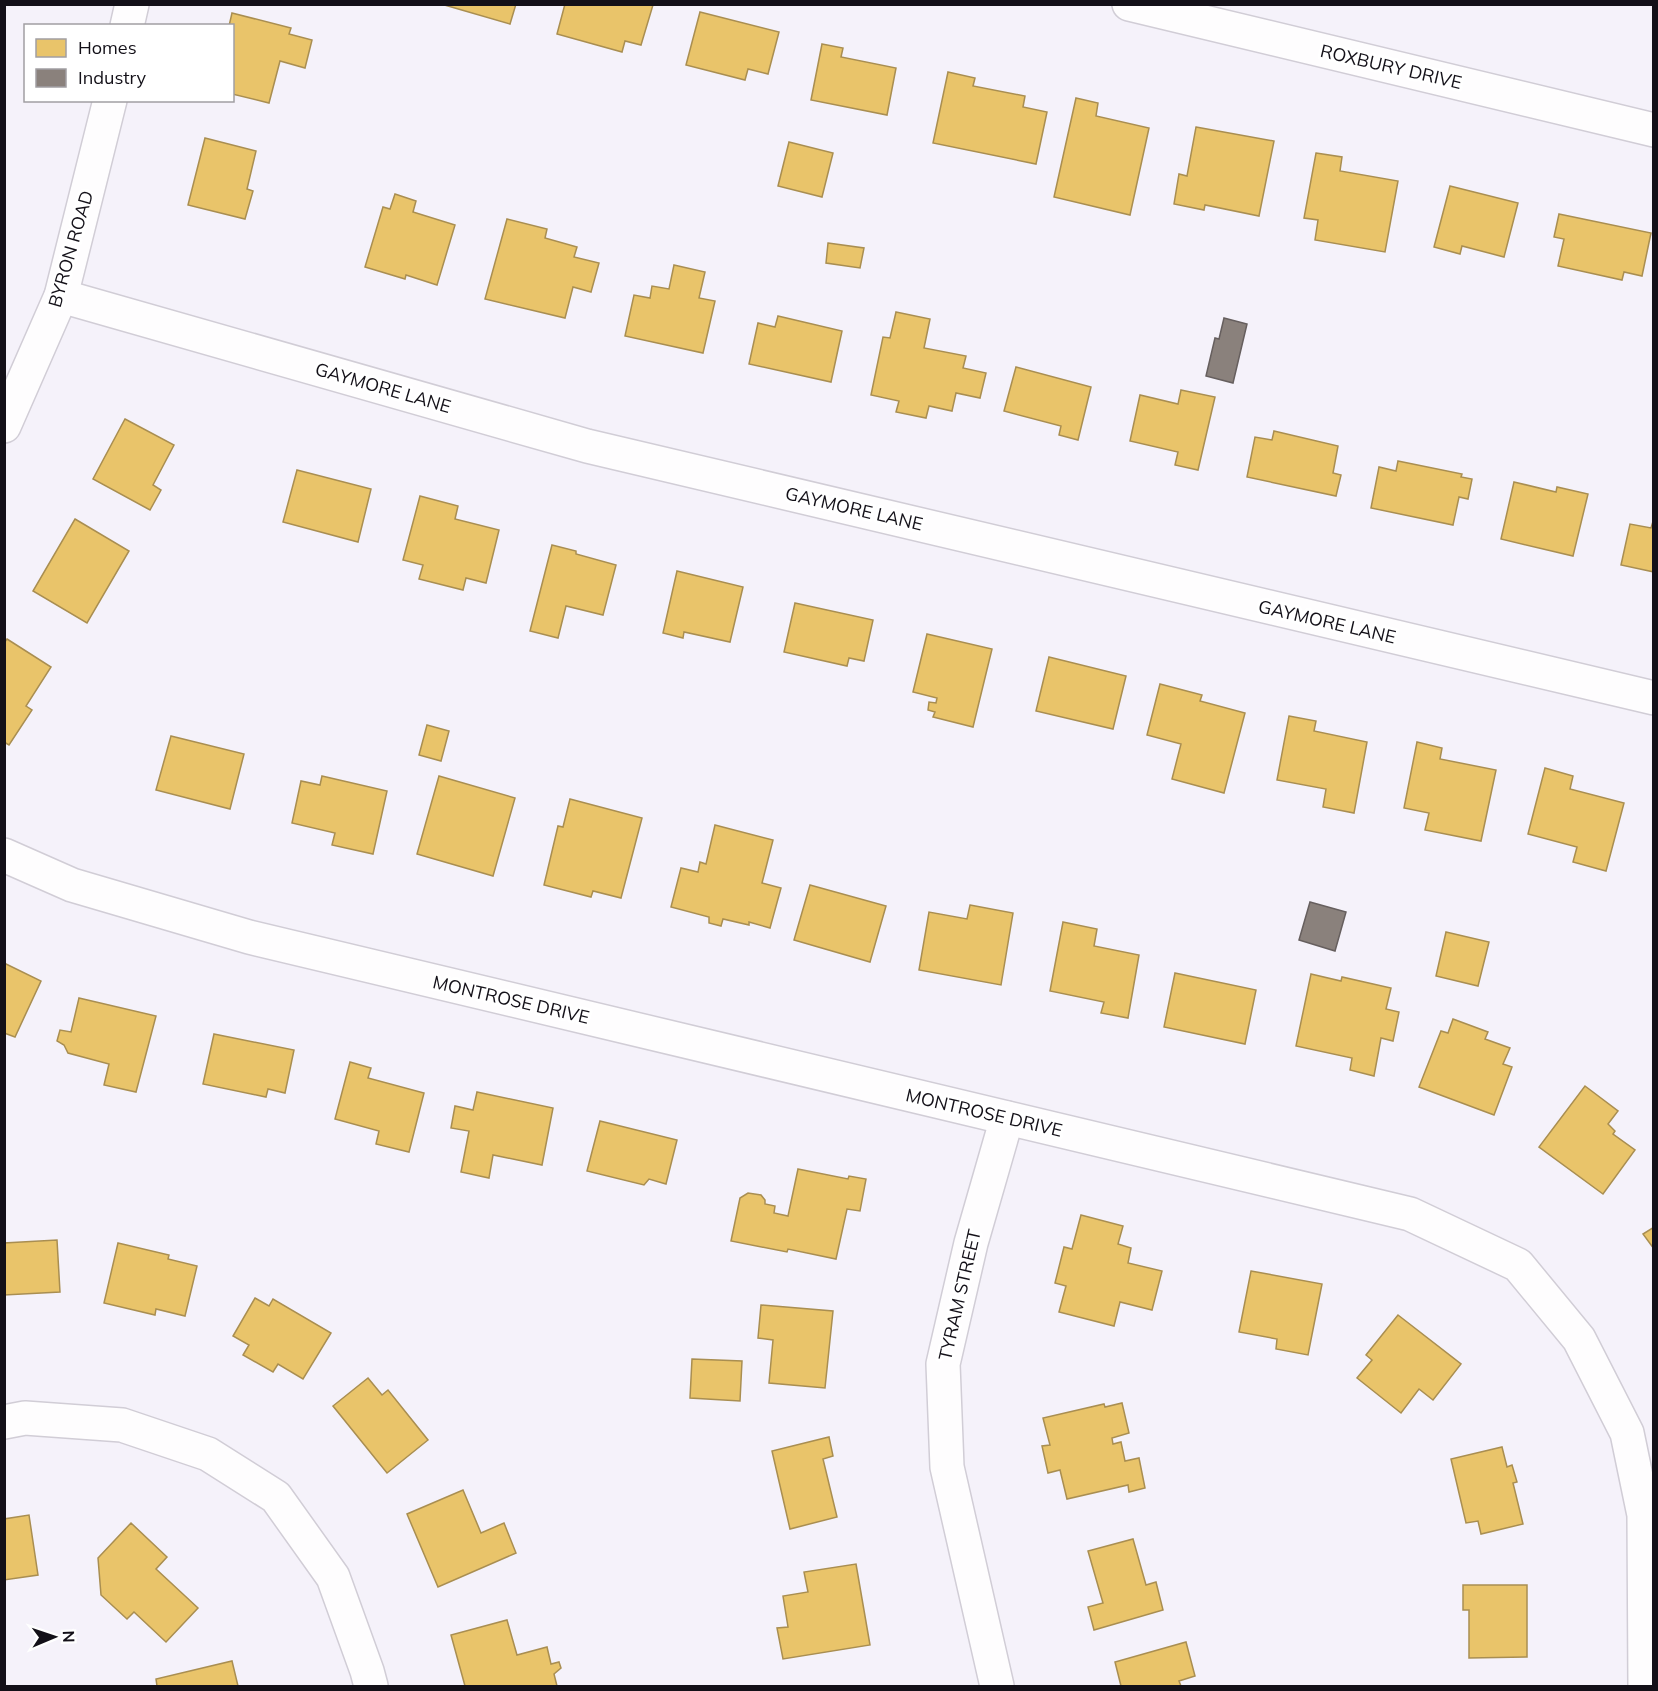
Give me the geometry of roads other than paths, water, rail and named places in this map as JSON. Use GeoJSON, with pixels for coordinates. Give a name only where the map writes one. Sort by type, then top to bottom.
{"type":"FeatureCollection","features":[{"type":"Feature","properties":{"kind":"street"},"geometry":{"type":"LineString","coordinates":[[128,24],[132,4]]}},
{"type":"Feature","properties":{"kind":"street","name":"ROXBURY DRIVE"},"geometry":{"type":"LineString","coordinates":[[1129,4],[1653,130]]}},
{"type":"Feature","properties":{"kind":"street","name":"BYRON ROAD"},"geometry":{"type":"LineString","coordinates":[[4,426],[61,296],[110,102]]}},
{"type":"Feature","properties":{"kind":"street","name":"GAYMORE LANE"},"geometry":{"type":"LineString","coordinates":[[61,296],[587,446],[1653,698]]}},
{"type":"Feature","properties":{"kind":"street","name":"MONTROSE DRIVE"},"geometry":{"type":"LineString","coordinates":[[4,855],[72,885],[249,937],[1410,1214],[1518,1265],[1579,1339],[1627,1433],[1644,1515],[1648,1667]]}},
{"type":"Feature","properties":{"kind":"street","name":"TYRAM STREET"},"geometry":{"type":"LineString","coordinates":[[997,1686],[946,1467],[943,1364],[970,1243],[1007,1118]]}},
{"type":"Feature","properties":{"kind":"street"},"geometry":{"type":"LineString","coordinates":[[4,1422],[25,1418],[122,1425],[208,1454],[276,1497],[333,1577],[371,1686]]}}]}
